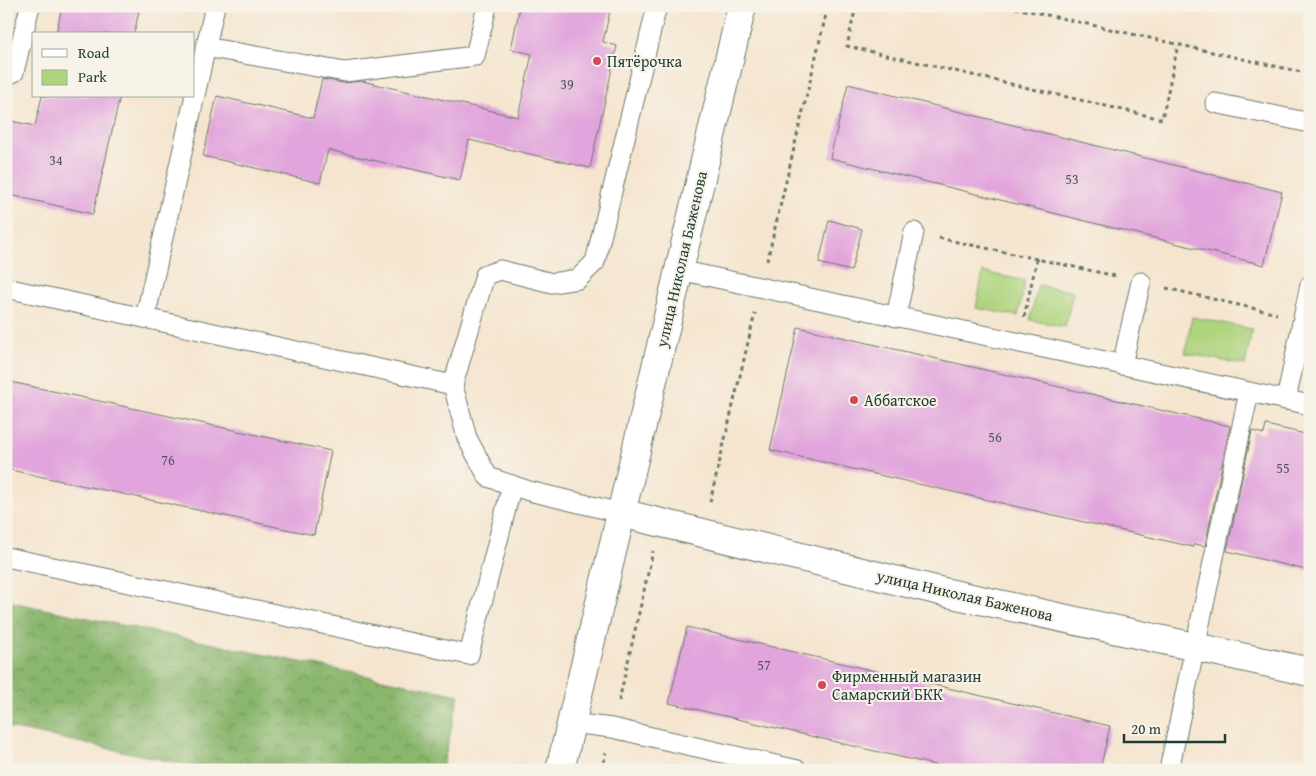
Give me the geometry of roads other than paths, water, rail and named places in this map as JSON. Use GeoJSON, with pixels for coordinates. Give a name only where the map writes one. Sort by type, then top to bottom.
{"type":"FeatureCollection","features":[{"type":"Feature","properties":{"kind":"street","name":"улица Николая Баженова"},"geometry":{"type":"LineString","coordinates":[[560,770],[742,6]]}},
{"type":"Feature","properties":{"kind":"street","name":"улица Николая Баженова"},"geometry":{"type":"LineString","coordinates":[[621,513],[948,593],[1310,672]]}},
{"type":"Feature","properties":{"kind":"lane"},"geometry":{"type":"LineString","coordinates":[[6,76],[14,72],[30,6]]}},
{"type":"Feature","properties":{"kind":"lane"},"geometry":{"type":"LineString","coordinates":[[195,92],[215,6]]}},
{"type":"Feature","properties":{"kind":"lane"},"geometry":{"type":"LineString","coordinates":[[205,47],[345,72],[474,56],[487,6]]}},
{"type":"Feature","properties":{"kind":"lane"},"geometry":{"type":"LineString","coordinates":[[621,513],[488,477],[467,438],[453,385],[485,275],[500,270],[552,282],[578,279],[595,262],[657,6]]}},
{"type":"Feature","properties":{"kind":"lane"},"geometry":{"type":"LineString","coordinates":[[145,318],[194,98]]}},
{"type":"Feature","properties":{"kind":"lane"},"geometry":{"type":"LineString","coordinates":[[1214,103],[1310,123]]}},
{"type":"Feature","properties":{"kind":"lane"},"geometry":{"type":"LineString","coordinates":[[896,317],[914,232]]}},
{"type":"Feature","properties":{"kind":"lane"},"geometry":{"type":"LineString","coordinates":[[679,270],[1310,405]]}},
{"type":"Feature","properties":{"kind":"lane"},"geometry":{"type":"LineString","coordinates":[[1122,365],[1141,282]]}},
{"type":"Feature","properties":{"kind":"lane"},"geometry":{"type":"LineString","coordinates":[[1286,400],[1310,285]]}},
{"type":"Feature","properties":{"kind":"lane"},"geometry":{"type":"LineString","coordinates":[[6,288],[453,385]]}},
{"type":"Feature","properties":{"kind":"lane"},"geometry":{"type":"LineString","coordinates":[[1169,770],[1250,392]]}},
{"type":"Feature","properties":{"kind":"lane"},"geometry":{"type":"LineString","coordinates":[[6,557],[469,655],[512,485]]}},
{"type":"Feature","properties":{"kind":"lane"},"geometry":{"type":"LineString","coordinates":[[571,723],[612,728],[798,770]]}},
{"type":"Feature","properties":{"kind":"place","name":"Пятёрочка"},"geometry":{"type":"Point","coordinates":[597,61]}},
{"type":"Feature","properties":{"kind":"place","name":"Аббатское"},"geometry":{"type":"Point","coordinates":[854,400]}},
{"type":"Feature","properties":{"kind":"place","name":"Фирменный магазин Самарский БКК"},"geometry":{"type":"Point","coordinates":[822,685]}}]}
